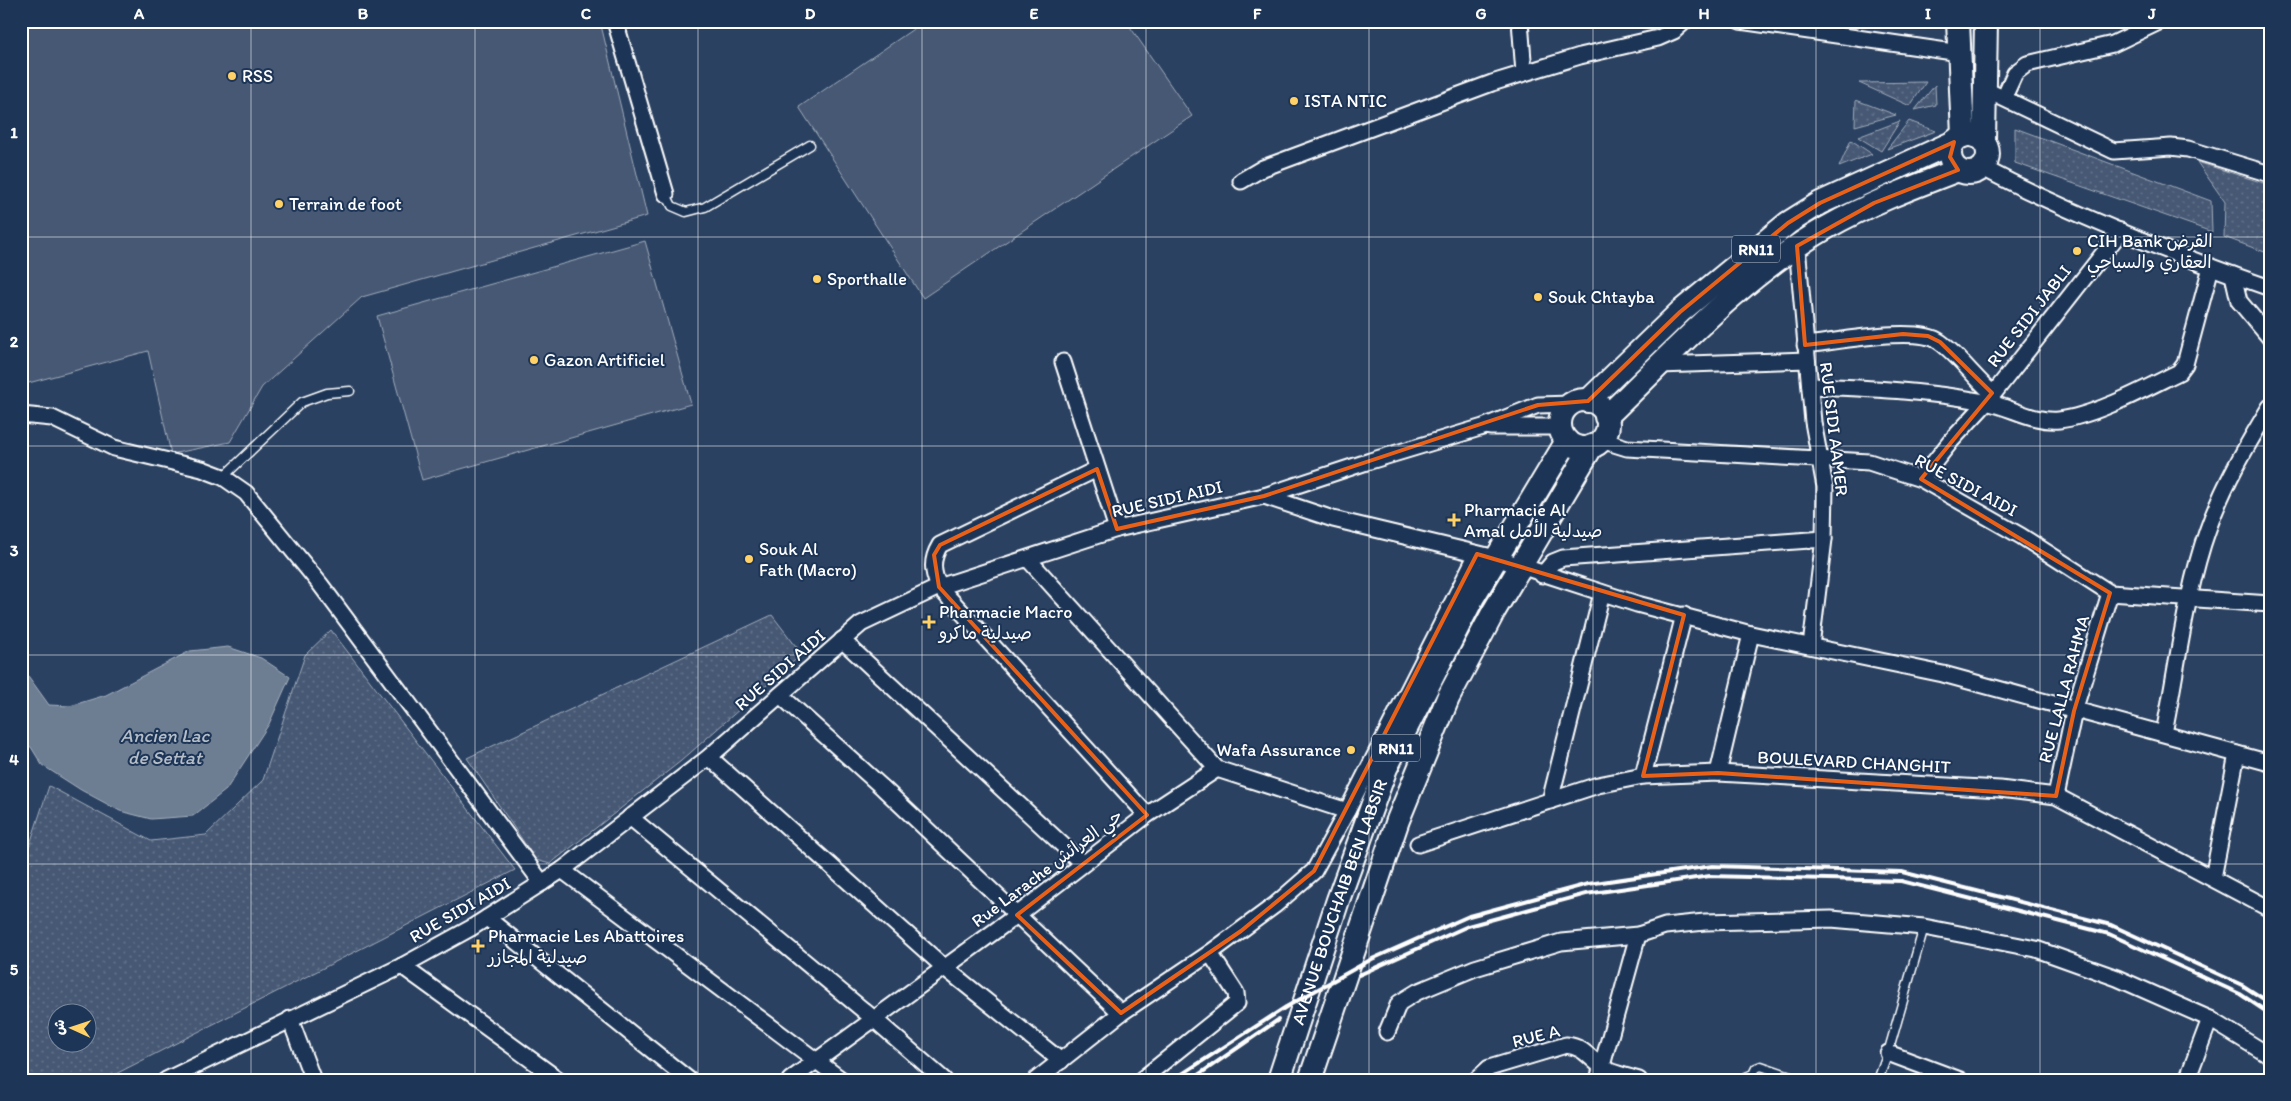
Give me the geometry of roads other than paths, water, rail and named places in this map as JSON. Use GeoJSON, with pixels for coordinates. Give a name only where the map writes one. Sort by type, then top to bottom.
{"type":"FeatureCollection","features":[{"type":"Feature","properties":{"kind":"main road"},"geometry":{"type":"LineString","coordinates":[[1958,21],[1967,140]]}},
{"type":"Feature","properties":{"kind":"main road"},"geometry":{"type":"LineString","coordinates":[[1958,170],[1950,157],[1967,140],[1995,93],[1986,21]]}},
{"type":"Feature","properties":{"kind":"main road"},"geometry":{"type":"LineString","coordinates":[[1967,140],[1989,153],[1983,168]]}},
{"type":"Feature","properties":{"kind":"main road","name":"RN11"},"geometry":{"type":"LineString","coordinates":[[1564,434],[1562,414],[1579,402],[1680,312],[1788,223],[1820,203],[1967,140]]}},
{"type":"Feature","properties":{"kind":"main road","name":"RN11"},"geometry":{"type":"LineString","coordinates":[[1597,443],[1607,426],[1606,416],[1744,285],[1797,246],[1874,203],[1958,170],[1970,174],[1983,168]]}},
{"type":"Feature","properties":{"kind":"main road"},"geometry":{"type":"LineString","coordinates":[[1579,402],[1599,406],[1606,416]]}},
{"type":"Feature","properties":{"kind":"main road"},"geometry":{"type":"LineString","coordinates":[[1564,434],[1579,447],[1597,443]]}},
{"type":"Feature","properties":{"kind":"main road","name":"AVENUE BOUCHAIB BEN LABSIR"},"geometry":{"type":"LineString","coordinates":[[1279,1080],[1338,900],[1386,768],[1486,556],[1564,434]]}},
{"type":"Feature","properties":{"kind":"main road","name":"AVENUE BOUCHAIB BEN LABSIR"},"geometry":{"type":"LineString","coordinates":[[1310,1080],[1402,811],[1448,698],[1494,611],[1532,571],[1597,443]]}},
{"type":"Feature","properties":{"kind":"street"},"geometry":{"type":"LineString","coordinates":[[615,21],[666,194]]}},
{"type":"Feature","properties":{"kind":"street"},"geometry":{"type":"LineString","coordinates":[[1520,21],[1524,73]]}},
{"type":"Feature","properties":{"kind":"street"},"geometry":{"type":"LineString","coordinates":[[1241,181],[1262,168],[1436,102],[1580,56],[1658,38],[1674,31],[1685,21]]}},
{"type":"Feature","properties":{"kind":"street"},"geometry":{"type":"LineString","coordinates":[[1740,21],[1960,53]]}},
{"type":"Feature","properties":{"kind":"street"},"geometry":{"type":"LineString","coordinates":[[2161,21],[2113,44],[2027,64],[1995,93],[2114,151],[2171,147],[2188,149],[2270,174]]}},
{"type":"Feature","properties":{"kind":"street"},"geometry":{"type":"LineString","coordinates":[[1983,168],[2022,188],[2121,231],[2270,288]]}},
{"type":"Feature","properties":{"kind":"street","name":"RUE SIDI JABLI"},"geometry":{"type":"LineString","coordinates":[[1921,479],[1951,441],[1990,398],[2121,231]]}},
{"type":"Feature","properties":{"kind":"street","name":"RUE SIDI AAMER"},"geometry":{"type":"LineString","coordinates":[[1797,246],[1815,435],[1825,487],[1824,539],[1810,646]]}},
{"type":"Feature","properties":{"kind":"street"},"geometry":{"type":"LineString","coordinates":[[1810,386],[1873,388],[1990,398],[2037,418],[2058,420],[2088,412],[2179,372],[2185,364],[2211,266]]}},
{"type":"Feature","properties":{"kind":"street"},"geometry":{"type":"LineString","coordinates":[[2233,275],[2239,301],[2270,338]]}},
{"type":"Feature","properties":{"kind":"street"},"geometry":{"type":"LineString","coordinates":[[1659,365],[1806,353],[1903,334],[1928,336],[1940,342],[1990,398]]}},
{"type":"Feature","properties":{"kind":"street"},"geometry":{"type":"LineString","coordinates":[[1063,362],[1117,529]]}},
{"type":"Feature","properties":{"kind":"street","name":"RUE SIDI AIDI"},"geometry":{"type":"LineString","coordinates":[[166,1080],[402,966],[487,918],[562,870],[709,757],[860,624],[939,587],[1117,529],[1264,496],[1370,460],[1483,427],[1538,405],[1579,402]]}},
{"type":"Feature","properties":{"kind":"street"},"geometry":{"type":"LineString","coordinates":[[2164,734],[2190,598],[2203,544],[2213,514],[2248,444],[2270,407]]}},
{"type":"Feature","properties":{"kind":"street"},"geometry":{"type":"LineString","coordinates":[[21,415],[52,418],[114,448],[202,469],[223,477],[246,493],[320,584],[542,883]]}},
{"type":"Feature","properties":{"kind":"street","name":"RUE SIDI AIDI"},"geometry":{"type":"LineString","coordinates":[[1483,427],[1564,434]]}},
{"type":"Feature","properties":{"kind":"street","name":"RUE SIDI AIDI"},"geometry":{"type":"LineString","coordinates":[[1597,443],[1627,448],[1869,462],[1921,479],[2021,536],[2110,592],[2270,604]]}},
{"type":"Feature","properties":{"kind":"street"},"geometry":{"type":"LineString","coordinates":[[1097,469],[940,546],[934,555],[932,566],[939,587],[1147,815]]}},
{"type":"Feature","properties":{"kind":"street"},"geometry":{"type":"LineString","coordinates":[[1264,496],[1333,519],[1486,556],[1602,593],[1750,634],[1943,674],[2074,711],[2270,762]]}},
{"type":"Feature","properties":{"kind":"street"},"geometry":{"type":"LineString","coordinates":[[1532,571],[1562,558],[1824,539]]}},
{"type":"Feature","properties":{"kind":"street"},"geometry":{"type":"LineString","coordinates":[[1036,1080],[1121,1013],[1210,953],[1275,905],[1314,871],[1486,556]]}},
{"type":"Feature","properties":{"kind":"street"},"geometry":{"type":"LineString","coordinates":[[1028,559],[1217,769],[1348,811]]}},
{"type":"Feature","properties":{"kind":"street","name":"RUE LALLA RAHMA"},"geometry":{"type":"LineString","coordinates":[[2056,796],[2074,711],[2110,592]]}},
{"type":"Feature","properties":{"kind":"street"},"geometry":{"type":"LineString","coordinates":[[1550,801],[1602,593]]}},
{"type":"Feature","properties":{"kind":"street"},"geometry":{"type":"LineString","coordinates":[[1643,776],[1684,615]]}},
{"type":"Feature","properties":{"kind":"street"},"geometry":{"type":"LineString","coordinates":[[1718,773],[1750,634]]}},
{"type":"Feature","properties":{"kind":"street"},"geometry":{"type":"LineString","coordinates":[[842,640],[1083,864]]}},
{"type":"Feature","properties":{"kind":"street"},"geometry":{"type":"LineString","coordinates":[[780,695],[1121,1013]]}},
{"type":"Feature","properties":{"kind":"street"},"geometry":{"type":"LineString","coordinates":[[2213,878],[2238,754]]}},
{"type":"Feature","properties":{"kind":"street"},"geometry":{"type":"LineString","coordinates":[[709,757],[945,968],[1061,1061]]}},
{"type":"Feature","properties":{"kind":"street","name":"Rue Larache حي العرائش"},"geometry":{"type":"LineString","coordinates":[[790,1080],[1018,915],[1147,815],[1217,769]]}},
{"type":"Feature","properties":{"kind":"street","name":"BOULEVARD CHANGHIT"},"geometry":{"type":"LineString","coordinates":[[1418,844],[1598,785],[1643,776],[1718,773],[2000,790],[2056,796],[2270,909]]}},
{"type":"Feature","properties":{"kind":"street"},"geometry":{"type":"LineString","coordinates":[[630,817],[874,1019],[944,1080]]}},
{"type":"Feature","properties":{"kind":"street"},"geometry":{"type":"LineString","coordinates":[[562,870],[842,1080]]}},
{"type":"Feature","properties":{"kind":"street"},"geometry":{"type":"LineString","coordinates":[[487,918],[689,1080]]}},
{"type":"Feature","properties":{"kind":"street"},"geometry":{"type":"LineString","coordinates":[[1387,1032],[1399,1003],[1417,992],[1475,968],[1561,942],[1638,936],[1665,926],[1745,920],[1831,919],[1924,927],[2036,949],[2117,978],[2210,1019],[2270,1056]]}},
{"type":"Feature","properties":{"kind":"street"},"geometry":{"type":"LineString","coordinates":[[1638,936],[1600,1074],[1639,1080]]}},
{"type":"Feature","properties":{"kind":"street"},"geometry":{"type":"LineString","coordinates":[[1141,1080],[1236,1003],[1236,994],[1210,953]]}},
{"type":"Feature","properties":{"kind":"street"},"geometry":{"type":"LineString","coordinates":[[402,966],[559,1080]]}},
{"type":"Feature","properties":{"kind":"street"},"geometry":{"type":"LineString","coordinates":[[290,1019],[313,1080]]}},
{"type":"Feature","properties":{"kind":"street"},"geometry":{"type":"LineString","coordinates":[[2187,1080],[2210,1019]]}},
{"type":"Feature","properties":{"kind":"street","name":"RUE A"},"geometry":{"type":"LineString","coordinates":[[1476,1080],[1489,1068],[1566,1045],[1577,1046],[1589,1053],[1600,1074]]}},
{"type":"Feature","properties":{"kind":"street"},"geometry":{"type":"LineString","coordinates":[[1888,1053],[1960,1080]]}},
{"type":"Feature","properties":{"kind":"lane"},"geometry":{"type":"LineString","coordinates":[[666,194],[672,206],[686,212],[705,207],[810,146]]}},
{"type":"Feature","properties":{"kind":"lane"},"geometry":{"type":"LineString","coordinates":[[223,477],[302,402],[327,393],[350,391]]}},
{"type":"Feature","properties":{"kind":"lane"},"geometry":{"type":"LineString","coordinates":[[1878,1080],[1888,1053],[1924,927]]}},
{"type":"Feature","properties":{"kind":"lane"},"geometry":{"type":"LineString","coordinates":[[1739,1080],[1753,1074],[1756,1068],[1761,1066],[1802,1080]]}},
{"type":"Feature","properties":{"kind":"water","name":"Ancien Lac de Settat"},"geometry":{"type":"Polygon","coordinates":[[[228,647],[261,658],[290,677],[269,724],[226,790],[193,816],[151,819],[120,811],[81,790],[42,765],[31,747],[21,743],[21,666],[49,705],[70,706],[106,695],[190,651],[228,647]]]}},
{"type":"Feature","properties":{"kind":"railway"},"geometry":{"type":"LineString","coordinates":[[1173,1080],[1286,1007],[1372,959],[1469,916],[1588,884],[1712,866],[1902,872],[2111,925],[2242,985],[2270,1003]]}},
{"type":"Feature","properties":{"kind":"railway"},"geometry":{"type":"LineString","coordinates":[[1359,975],[1468,926],[1586,894],[1710,876],[1901,881],[2109,934],[2240,994],[2270,1014]]}},
{"type":"Feature","properties":{"kind":"railway"},"geometry":{"type":"LineString","coordinates":[[1191,1080],[1278,1020]]}},
{"type":"Feature","properties":{"kind":"place","name":"RSS"},"geometry":{"type":"Point","coordinates":[232,76]}},
{"type":"Feature","properties":{"kind":"place","name":"ISTA NTIC"},"geometry":{"type":"Point","coordinates":[1294,101]}},
{"type":"Feature","properties":{"kind":"place","name":"Terrain de foot"},"geometry":{"type":"Point","coordinates":[279,204]}},
{"type":"Feature","properties":{"kind":"place","name":"CIH Bank القرض العقاري والسياحي"},"geometry":{"type":"Point","coordinates":[2077,251]}},
{"type":"Feature","properties":{"kind":"place","name":"Sporthalle"},"geometry":{"type":"Point","coordinates":[817,279]}},
{"type":"Feature","properties":{"kind":"place","name":"Souk Chtayba"},"geometry":{"type":"Point","coordinates":[1538,297]}},
{"type":"Feature","properties":{"kind":"place","name":"Gazon Artificiel"},"geometry":{"type":"Point","coordinates":[534,360]}},
{"type":"Feature","properties":{"kind":"place","name":"Pharmacie Al Amal صيدلية الأمل"},"geometry":{"type":"Point","coordinates":[1454,520]}},
{"type":"Feature","properties":{"kind":"place","name":"Souk Al Fath (Macro)"},"geometry":{"type":"Point","coordinates":[749,559]}},
{"type":"Feature","properties":{"kind":"place","name":"Pharmacie Macro صيدلية ماكرو"},"geometry":{"type":"Point","coordinates":[929,622]}},
{"type":"Feature","properties":{"kind":"place","name":"Wafa Assurance"},"geometry":{"type":"Point","coordinates":[1351,750]}},
{"type":"Feature","properties":{"kind":"place","name":"Pharmacie Les Abattoires صيدلية المجازر"},"geometry":{"type":"Point","coordinates":[478,946]}}]}
